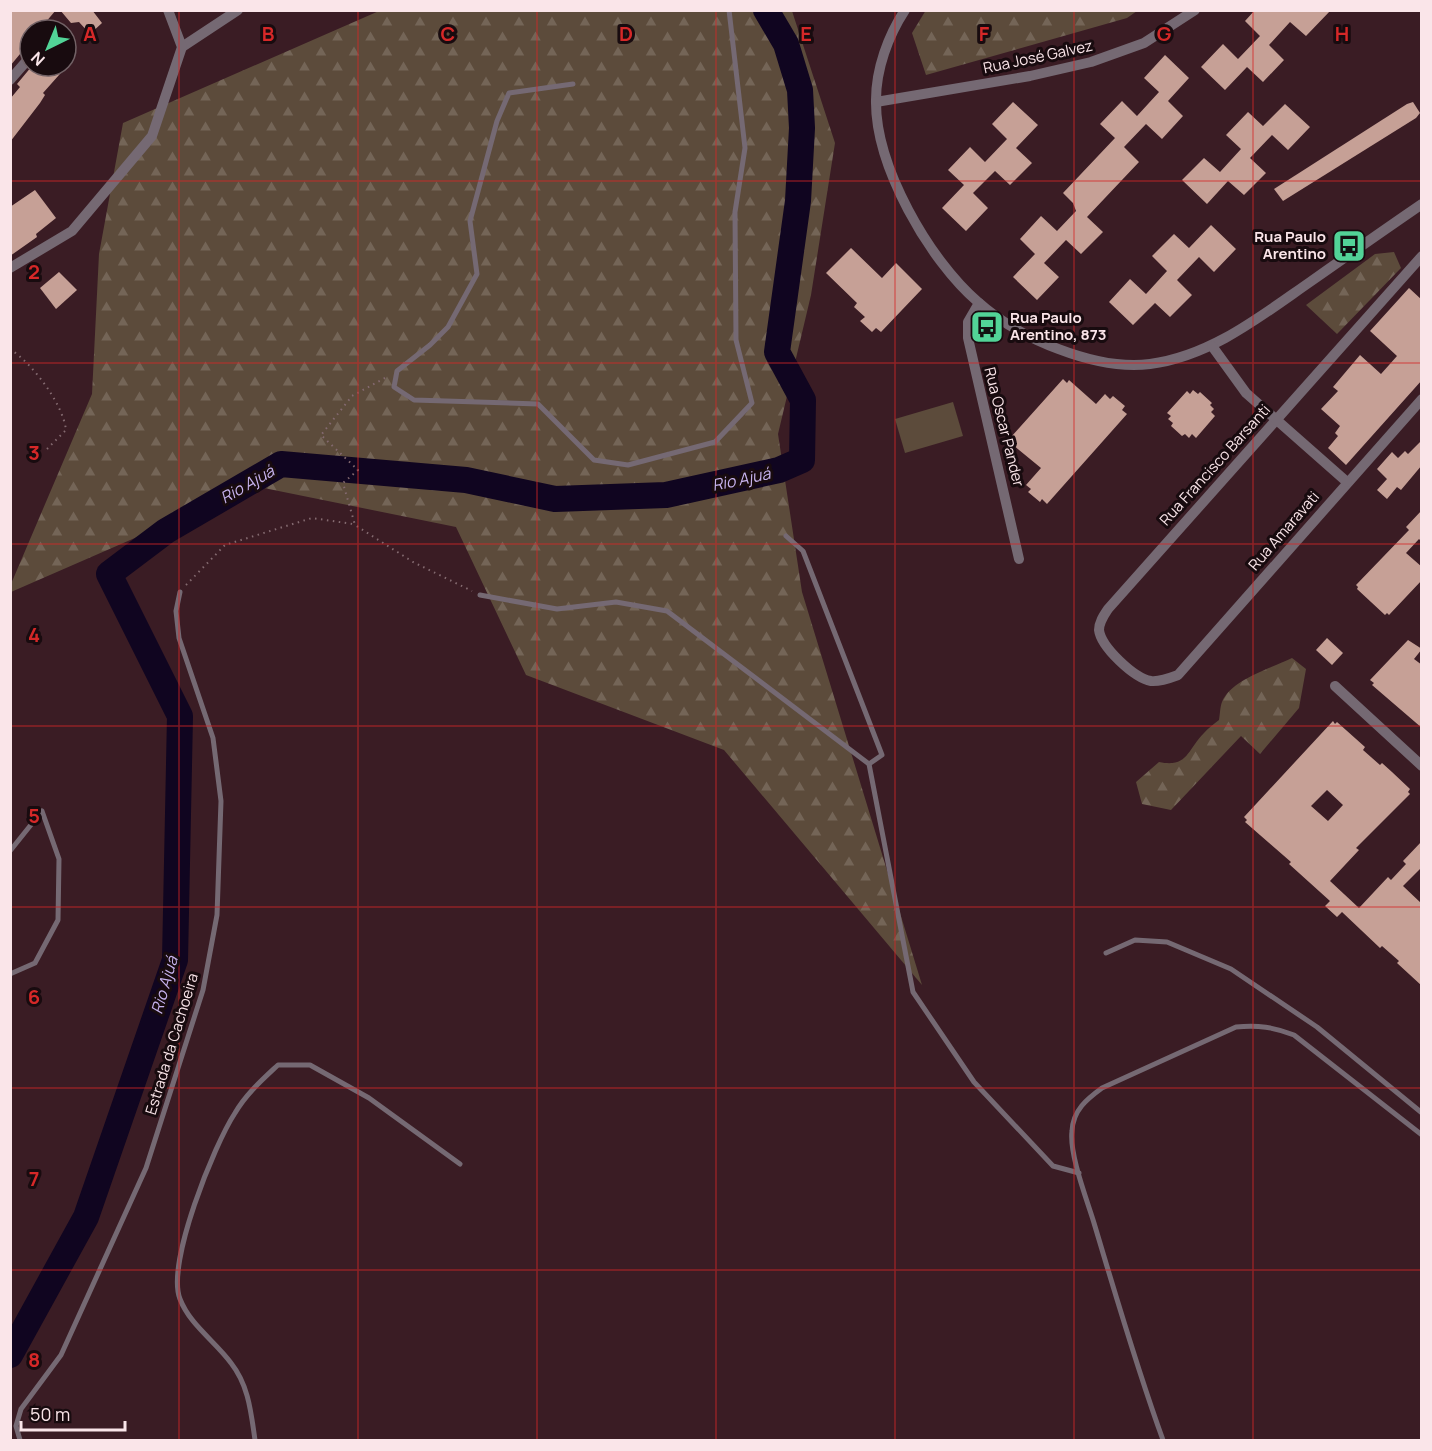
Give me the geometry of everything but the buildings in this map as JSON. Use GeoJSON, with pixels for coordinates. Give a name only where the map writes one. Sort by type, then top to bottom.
{"type":"FeatureCollection","features":[{"type":"Feature","properties":{"kind":"street"},"geometry":{"type":"LineString","coordinates":[[168,10],[182,47]]}},
{"type":"Feature","properties":{"kind":"street"},"geometry":{"type":"LineString","coordinates":[[10,268],[72,231],[152,136],[182,47],[238,10]]}},
{"type":"Feature","properties":{"kind":"street"},"geometry":{"type":"LineString","coordinates":[[905,10],[891,34],[883,57],[876,102],[886,154],[908,209],[940,261],[979,303],[1038,338],[1082,357],[1105,362],[1148,364],[1168,361],[1212,346],[1269,310],[1422,204]]}},
{"type":"Feature","properties":{"kind":"street","name":"Rua José Galvez"},"geometry":{"type":"LineString","coordinates":[[876,102],[1030,76],[1101,59],[1144,43],[1195,10]]}},
{"type":"Feature","properties":{"kind":"street","name":"Rua Francisco Barsanti"},"geometry":{"type":"LineString","coordinates":[[1167,679],[1154,681],[1143,679],[1128,669],[1107,646],[1099,631],[1100,624],[1119,596],[1422,256]]}},
{"type":"Feature","properties":{"kind":"street","name":"Rua Oscar Pander"},"geometry":{"type":"LineString","coordinates":[[979,303],[968,322],[968,338],[1019,559]]}},
{"type":"Feature","properties":{"kind":"street"},"geometry":{"type":"LineString","coordinates":[[1212,346],[1236,382],[1347,482]]}},
{"type":"Feature","properties":{"kind":"street","name":"Rua Amaravati"},"geometry":{"type":"LineString","coordinates":[[1167,679],[1178,675],[1195,658],[1422,399]]}},
{"type":"Feature","properties":{"kind":"street"},"geometry":{"type":"LineString","coordinates":[[1335,686],[1422,766]]}},
{"type":"Feature","properties":{"kind":"lane"},"geometry":{"type":"LineString","coordinates":[[573,84],[509,93],[496,121],[470,220],[477,274],[448,327],[398,371],[394,387],[414,400],[538,404],[594,460],[628,465],[716,442],[752,403],[736,340],[735,212],[744,148],[729,10]]}},
{"type":"Feature","properties":{"kind":"lane"},"geometry":{"type":"LineString","coordinates":[[786,536],[804,551],[882,755],[869,764]]}},
{"type":"Feature","properties":{"kind":"lane","name":"Estrada da Cachoeira"},"geometry":{"type":"LineString","coordinates":[[20,1440],[15,1426],[21,1408],[61,1355],[146,1168],[203,990],[215,926],[221,801],[213,738],[178,638],[176,611],[180,592]]}},
{"type":"Feature","properties":{"kind":"lane"},"geometry":{"type":"LineString","coordinates":[[480,595],[557,609],[616,602],[667,611],[869,764],[913,992],[974,1082],[1053,1166],[1079,1173]]}},
{"type":"Feature","properties":{"kind":"lane"},"geometry":{"type":"LineString","coordinates":[[10,851],[42,811],[59,859],[58,920],[35,963],[10,974]]}},
{"type":"Feature","properties":{"kind":"lane"},"geometry":{"type":"LineString","coordinates":[[1106,953],[1135,940],[1167,942],[1231,969],[1317,1027],[1406,1103],[1422,1113]]}},
{"type":"Feature","properties":{"kind":"lane"},"geometry":{"type":"LineString","coordinates":[[1163,1440],[1135,1360],[1079,1173],[1071,1132],[1076,1114],[1086,1100],[1102,1088],[1236,1027],[1275,1028],[1294,1035],[1422,1135]]}},
{"type":"Feature","properties":{"kind":"lane"},"geometry":{"type":"LineString","coordinates":[[255,1440],[249,1396],[232,1364],[191,1320],[179,1297],[178,1259],[213,1154],[234,1113],[246,1097],[278,1065],[310,1065],[369,1098],[460,1164]]}},
{"type":"Feature","properties":{"kind":"path"},"geometry":{"type":"LineString","coordinates":[[10,349],[23,358],[64,414],[66,430],[44,452]]}},
{"type":"Feature","properties":{"kind":"path"},"geometry":{"type":"LineString","coordinates":[[355,525],[343,483],[358,470],[321,435],[352,396],[398,371]]}},
{"type":"Feature","properties":{"kind":"path"},"geometry":{"type":"LineString","coordinates":[[180,592],[225,545],[312,518],[355,525],[412,562],[480,595]]}},
{"type":"Feature","properties":{"kind":"green space"},"geometry":{"type":"Polygon","coordinates":[[[926,10],[1137,11],[1127,18],[926,75],[912,33],[926,10]]]}},
{"type":"Feature","properties":{"kind":"green space"},"geometry":{"type":"Polygon","coordinates":[[[379,11],[792,11],[835,143],[811,295],[778,434],[802,592],[922,985],[724,750],[526,675],[456,527],[254,486],[11,592],[11,584],[92,394],[99,254],[123,123],[379,11]]]}},
{"type":"Feature","properties":{"kind":"green space"},"geometry":{"type":"Polygon","coordinates":[[[1394,252],[1401,268],[1337,334],[1306,305],[1375,254],[1394,252]]]}},
{"type":"Feature","properties":{"kind":"green space"},"geometry":{"type":"Polygon","coordinates":[[[953,402],[963,436],[905,453],[895,419],[953,402]]]}},
{"type":"Feature","properties":{"kind":"green space"},"geometry":{"type":"Polygon","coordinates":[[[1292,658],[1306,669],[1299,708],[1260,754],[1241,736],[1171,810],[1142,804],[1136,782],[1159,762],[1169,763],[1182,760],[1198,739],[1219,720],[1222,702],[1234,687],[1253,675],[1292,658]]]}},
{"type":"Feature","properties":{"kind":"waterway","name":"Rio Ajuá"},"geometry":{"type":"LineString","coordinates":[[10,1355],[86,1217],[175,960],[180,716],[109,574],[166,531],[281,464],[466,480],[555,499],[666,495],[779,470],[802,460],[803,400],[777,352],[798,201],[802,128],[800,90],[786,44],[766,10]]}},
{"type":"Feature","properties":{"kind":"place","name":"Rua Paulo Arentino"},"geometry":{"type":"Point","coordinates":[1349,246]}},
{"type":"Feature","properties":{"kind":"place","name":"Rua Paulo Arentino, 873"},"geometry":{"type":"Point","coordinates":[987,327]}}]}
